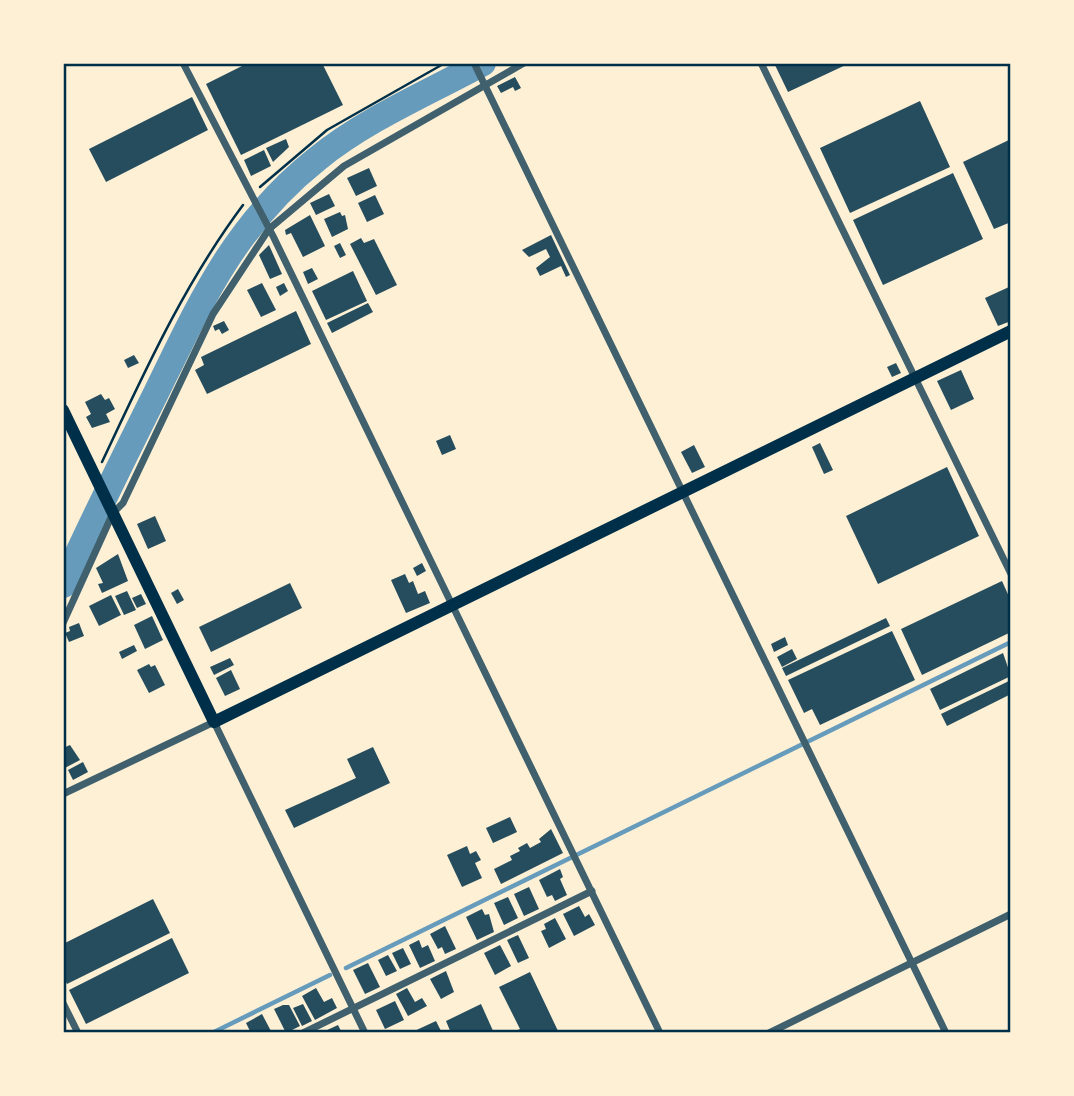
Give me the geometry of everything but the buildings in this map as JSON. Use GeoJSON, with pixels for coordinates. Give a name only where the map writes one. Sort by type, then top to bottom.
{"type":"FeatureCollection","features":[{"type":"Feature","properties":{"kind":"main road"},"geometry":{"type":"LineString","coordinates":[[63,410],[214,722],[1011,331]]}},
{"type":"Feature","properties":{"kind":"street"},"geometry":{"type":"LineString","coordinates":[[183,63],[454,605],[660,1033]]}},
{"type":"Feature","properties":{"kind":"street"},"geometry":{"type":"LineString","coordinates":[[474,63],[946,1033]]}},
{"type":"Feature","properties":{"kind":"street"},"geometry":{"type":"LineString","coordinates":[[63,623],[113,513],[123,503],[213,314],[267,227],[344,166],[484,83],[524,63]]}},
{"type":"Feature","properties":{"kind":"street"},"geometry":{"type":"LineString","coordinates":[[761,63],[1011,574]]}},
{"type":"Feature","properties":{"kind":"street"},"geometry":{"type":"LineString","coordinates":[[63,794],[214,722],[365,1033]]}},
{"type":"Feature","properties":{"kind":"street"},"geometry":{"type":"LineString","coordinates":[[303,1033],[592,891]]}},
{"type":"Feature","properties":{"kind":"street"},"geometry":{"type":"LineString","coordinates":[[769,1033],[1011,914]]}},
{"type":"Feature","properties":{"kind":"street"},"geometry":{"type":"LineString","coordinates":[[63,1003],[78,1033]]}},
{"type":"Feature","properties":{"kind":"path"},"geometry":{"type":"LineString","coordinates":[[95,478],[156,346],[222,232],[251,198],[327,130],[445,63]]}},
{"type":"Feature","properties":{"kind":"waterway"},"geometry":{"type":"LineString","coordinates":[[63,585],[189,327],[242,237],[288,184],[336,145],[377,119],[483,63]]}},
{"type":"Feature","properties":{"kind":"waterway"},"geometry":{"type":"LineString","coordinates":[[346,968],[1011,642]]}},
{"type":"Feature","properties":{"kind":"waterway"},"geometry":{"type":"LineString","coordinates":[[212,1033],[330,975]]}}]}
